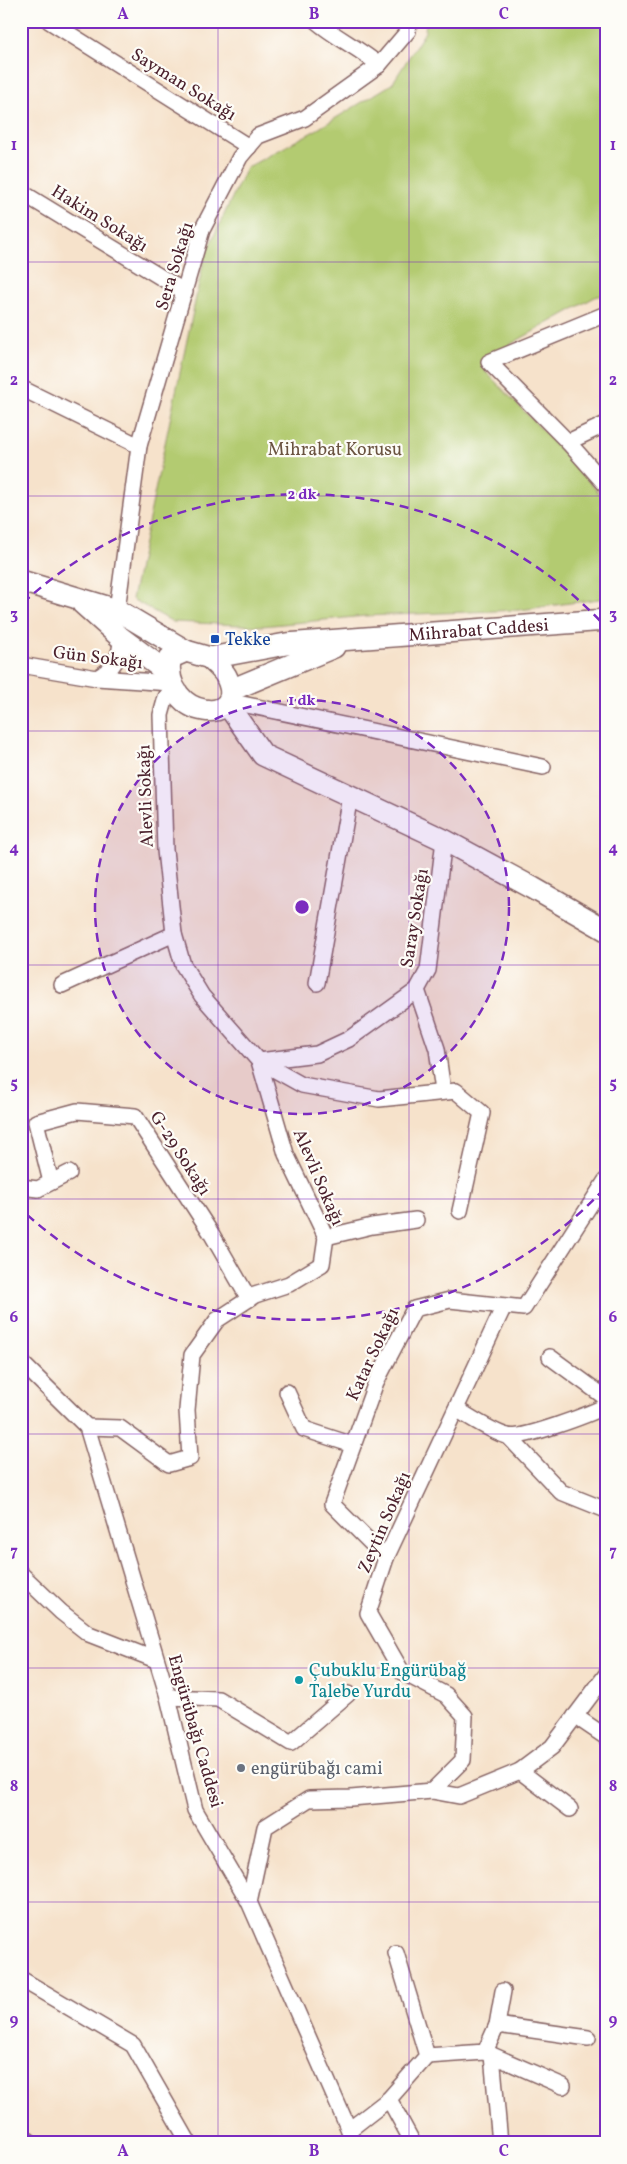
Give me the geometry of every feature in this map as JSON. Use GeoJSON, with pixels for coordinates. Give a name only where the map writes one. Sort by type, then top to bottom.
{"type":"FeatureCollection","features":[{"type":"Feature","properties":{"kind":"street","name":"Sayman Sokağı"},"geometry":{"type":"LineString","coordinates":[[49,21],[249,147]]}},
{"type":"Feature","properties":{"kind":"street"},"geometry":{"type":"LineString","coordinates":[[316,21],[334,36],[360,49],[379,65]]}},
{"type":"Feature","properties":{"kind":"street","name":"Sera Sokağı"},"geometry":{"type":"LineString","coordinates":[[117,610],[139,446],[202,230],[240,158],[258,136],[305,118],[379,65],[408,31],[409,21]]}},
{"type":"Feature","properties":{"kind":"street","name":"Hakim Sokağı"},"geometry":{"type":"LineString","coordinates":[[21,192],[185,292]]}},
{"type":"Feature","properties":{"kind":"street"},"geometry":{"type":"LineString","coordinates":[[606,314],[489,362],[568,442],[606,485]]}},
{"type":"Feature","properties":{"kind":"street"},"geometry":{"type":"LineString","coordinates":[[21,388],[139,446]]}},
{"type":"Feature","properties":{"kind":"street"},"geometry":{"type":"LineString","coordinates":[[568,442],[606,424]]}},
{"type":"Feature","properties":{"kind":"street"},"geometry":{"type":"LineString","coordinates":[[21,581],[117,610],[186,651],[210,658],[226,675],[229,698],[263,755]]}},
{"type":"Feature","properties":{"kind":"street"},"geometry":{"type":"LineString","coordinates":[[78,599],[171,682],[192,705],[206,713],[263,755],[444,840],[606,930]]}},
{"type":"Feature","properties":{"kind":"street","name":"Mihrabat Caddesi"},"geometry":{"type":"LineString","coordinates":[[210,658],[286,644],[606,620]]}},
{"type":"Feature","properties":{"kind":"street"},"geometry":{"type":"LineString","coordinates":[[97,678],[115,665],[121,651],[121,638]]}},
{"type":"Feature","properties":{"kind":"street"},"geometry":{"type":"LineString","coordinates":[[206,713],[218,711],[229,698],[353,639]]}},
{"type":"Feature","properties":{"kind":"street"},"geometry":{"type":"LineString","coordinates":[[171,682],[170,658],[186,651]]}},
{"type":"Feature","properties":{"kind":"street","name":"Gün Sokağı"},"geometry":{"type":"LineString","coordinates":[[21,665],[97,678],[171,682]]}},
{"type":"Feature","properties":{"kind":"street","name":"Alevli Sokağı"},"geometry":{"type":"LineString","coordinates":[[87,1427],[120,1428],[169,1464],[190,1458],[187,1410],[192,1355],[217,1320],[249,1299],[289,1284],[322,1264],[326,1237],[286,1154],[259,1061],[202,996],[183,964],[174,934],[164,850],[162,715],[171,682]]}},
{"type":"Feature","properties":{"kind":"street"},"geometry":{"type":"LineString","coordinates":[[229,698],[543,767]]}},
{"type":"Feature","properties":{"kind":"street"},"geometry":{"type":"LineString","coordinates":[[317,983],[350,796]]}},
{"type":"Feature","properties":{"kind":"street","name":"Saray Sokağı"},"geometry":{"type":"LineString","coordinates":[[259,1061],[317,1054],[349,1039],[417,990],[428,970],[444,840]]}},
{"type":"Feature","properties":{"kind":"street"},"geometry":{"type":"LineString","coordinates":[[62,985],[174,934]]}},
{"type":"Feature","properties":{"kind":"street"},"geometry":{"type":"LineString","coordinates":[[417,990],[437,1049],[443,1091]]}},
{"type":"Feature","properties":{"kind":"street"},"geometry":{"type":"LineString","coordinates":[[259,1061],[302,1085],[379,1099],[456,1091],[482,1113],[460,1211]]}},
{"type":"Feature","properties":{"kind":"street","name":"G-29 Sokağı"},"geometry":{"type":"LineString","coordinates":[[51,1182],[36,1122],[77,1111],[135,1116],[206,1226],[249,1299]]}},
{"type":"Feature","properties":{"kind":"street"},"geometry":{"type":"LineString","coordinates":[[21,1186],[38,1189],[69,1173]]}},
{"type":"Feature","properties":{"kind":"street","name":"Katar Sokağı"},"geometry":{"type":"LineString","coordinates":[[386,1558],[332,1504],[376,1382],[414,1309],[450,1300],[524,1308],[606,1180]]}},
{"type":"Feature","properties":{"kind":"street"},"geometry":{"type":"LineString","coordinates":[[326,1237],[372,1226],[416,1220]]}},
{"type":"Feature","properties":{"kind":"street","name":"Zeytin Sokağı"},"geometry":{"type":"LineString","coordinates":[[432,1790],[463,1760],[465,1716],[446,1695],[402,1672],[368,1613],[386,1558],[504,1306]]}},
{"type":"Feature","properties":{"kind":"street"},"geometry":{"type":"LineString","coordinates":[[550,1358],[606,1398]]}},
{"type":"Feature","properties":{"kind":"street","name":"Engürübağı Caddesi"},"geometry":{"type":"LineString","coordinates":[[21,1362],[87,1427],[168,1697],[195,1810],[249,1902],[350,2136]]}},
{"type":"Feature","properties":{"kind":"street"},"geometry":{"type":"LineString","coordinates":[[288,1392],[304,1429],[353,1444]]}},
{"type":"Feature","properties":{"kind":"street"},"geometry":{"type":"LineString","coordinates":[[508,1436],[558,1424],[584,1416],[606,1406]]}},
{"type":"Feature","properties":{"kind":"street"},"geometry":{"type":"LineString","coordinates":[[456,1409],[508,1436],[561,1492],[606,1510]]}},
{"type":"Feature","properties":{"kind":"street"},"geometry":{"type":"LineString","coordinates":[[21,1574],[61,1612],[89,1634],[156,1660]]}},
{"type":"Feature","properties":{"kind":"street"},"geometry":{"type":"LineString","coordinates":[[249,1902],[265,1827],[308,1799],[351,1798],[432,1790],[459,1796],[520,1771],[552,1747],[606,1675]]}},
{"type":"Feature","properties":{"kind":"street"},"geometry":{"type":"LineString","coordinates":[[168,1697],[218,1699],[292,1743],[348,1694]]}},
{"type":"Feature","properties":{"kind":"street"},"geometry":{"type":"LineString","coordinates":[[575,1716],[606,1737]]}},
{"type":"Feature","properties":{"kind":"street"},"geometry":{"type":"LineString","coordinates":[[520,1771],[570,1810]]}},
{"type":"Feature","properties":{"kind":"street"},"geometry":{"type":"LineString","coordinates":[[396,1953],[427,2056]]}},
{"type":"Feature","properties":{"kind":"street"},"geometry":{"type":"LineString","coordinates":[[21,1980],[133,2046],[189,2143]]}},
{"type":"Feature","properties":{"kind":"street"},"geometry":{"type":"LineString","coordinates":[[500,2143],[502,2141],[489,2053],[497,2025],[503,1991]]}},
{"type":"Feature","properties":{"kind":"street"},"geometry":{"type":"LineString","coordinates":[[497,2025],[588,2038]]}},
{"type":"Feature","properties":{"kind":"street"},"geometry":{"type":"LineString","coordinates":[[350,2136],[389,2099],[427,2056],[489,2053],[563,2086]]}},
{"type":"Feature","properties":{"kind":"street"},"geometry":{"type":"LineString","coordinates":[[389,2099],[413,2143]]}},
{"type":"Feature","properties":{"kind":"street"},"geometry":{"type":"LineString","coordinates":[[21,2135],[32,2143]]}},
{"type":"Feature","properties":{"kind":"green space","name":"Mihrabat Korusu"},"geometry":{"type":"Polygon","coordinates":[[[426,21],[606,21],[606,294],[595,297],[511,344],[485,371],[558,446],[606,501],[606,598],[520,610],[365,616],[262,626],[173,622],[132,599],[205,255],[246,168],[316,130],[392,84],[425,32],[426,21]]]}},
{"type":"Feature","properties":{"kind":"place","name":"Tekke"},"geometry":{"type":"Point","coordinates":[215,639]}},
{"type":"Feature","properties":{"kind":"place","name":"Çubuklu Engürübağ Talebe Yurdu"},"geometry":{"type":"Point","coordinates":[299,1680]}},
{"type":"Feature","properties":{"kind":"place","name":"engürübağı cami"},"geometry":{"type":"Point","coordinates":[241,1768]}}]}
